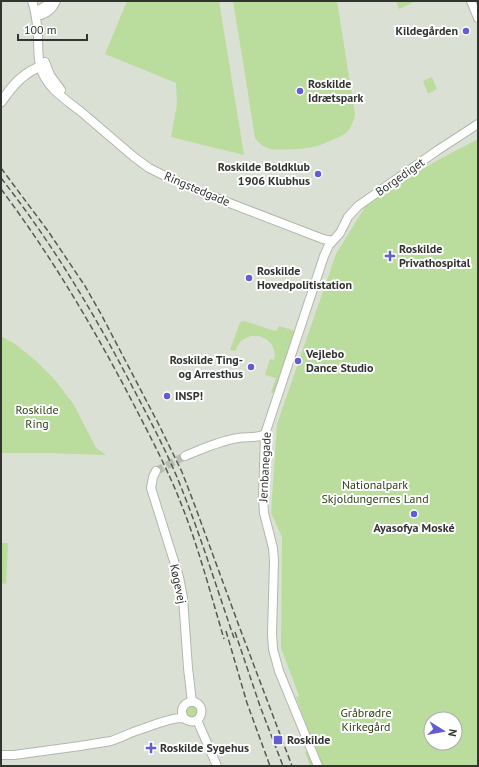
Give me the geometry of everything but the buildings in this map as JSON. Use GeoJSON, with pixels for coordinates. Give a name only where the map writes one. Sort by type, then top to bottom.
{"type":"FeatureCollection","features":[{"type":"Feature","properties":{"kind":"main road"},"geometry":{"type":"LineString","coordinates":[[1,102],[20,79],[29,72],[43,66]]}},
{"type":"Feature","properties":{"kind":"street"},"geometry":{"type":"LineString","coordinates":[[32,1],[38,9],[43,66]]}},
{"type":"Feature","properties":{"kind":"street"},"geometry":{"type":"LineString","coordinates":[[38,9],[48,12],[51,10],[55,1]]}},
{"type":"Feature","properties":{"kind":"street"},"geometry":{"type":"LineString","coordinates":[[471,1],[478,18]]}},
{"type":"Feature","properties":{"kind":"street","name":"Ringstedgade"},"geometry":{"type":"LineString","coordinates":[[43,66],[44,76],[54,90],[149,168],[205,194],[323,239],[332,241]]}},
{"type":"Feature","properties":{"kind":"street","name":"Borgediget"},"geometry":{"type":"LineString","coordinates":[[332,241],[340,234],[348,217],[358,206],[478,124]]}},
{"type":"Feature","properties":{"kind":"street","name":"Jernbanegade"},"geometry":{"type":"LineString","coordinates":[[318,766],[279,671],[273,650],[274,561],[273,548],[262,499],[265,434],[324,256],[332,241]]}},
{"type":"Feature","properties":{"kind":"street"},"geometry":{"type":"LineString","coordinates":[[185,456],[220,442],[238,438],[261,437],[265,434]]}},
{"type":"Feature","properties":{"kind":"street","name":"Køgevej"},"geometry":{"type":"LineString","coordinates":[[156,471],[151,488],[179,577],[192,702]]}},
{"type":"Feature","properties":{"kind":"street"},"geometry":{"type":"LineString","coordinates":[[1,755],[14,755],[82,745],[93,745],[111,741],[160,723],[180,718],[190,721],[197,720],[201,715],[201,709],[198,704],[192,702],[185,704],[182,710],[160,723]]}},
{"type":"Feature","properties":{"kind":"street"},"geometry":{"type":"LineString","coordinates":[[182,710],[182,714],[185,719]]}},
{"type":"Feature","properties":{"kind":"street"},"geometry":{"type":"LineString","coordinates":[[197,720],[217,766]]}},
{"type":"Feature","properties":{"kind":"street"},"geometry":{"type":"LineString","coordinates":[[1,760],[5,760],[14,755]]}},
{"type":"Feature","properties":{"kind":"green space"},"geometry":{"type":"Polygon","coordinates":[[[127,1],[219,1],[244,155],[171,137],[177,104],[176,83],[105,54],[127,1]]]}},
{"type":"Feature","properties":{"kind":"green space","name":"Roskilde Idrætspark"},"geometry":{"type":"Polygon","coordinates":[[[233,1],[337,1],[355,114],[352,124],[346,133],[320,145],[299,149],[267,148],[255,138],[233,1]]]}},
{"type":"Feature","properties":{"kind":"green space"},"geometry":{"type":"Polygon","coordinates":[[[396,1],[416,1],[399,9],[396,1]]]}},
{"type":"Feature","properties":{"kind":"green space"},"geometry":{"type":"Polygon","coordinates":[[[432,77],[437,89],[428,94],[423,81],[432,77]]]}},
{"type":"Feature","properties":{"kind":"green space","name":"Nationalpark Skjoldungernes Land"},"geometry":{"type":"Polygon","coordinates":[[[478,139],[478,766],[310,766],[305,752],[315,747],[296,697],[299,696],[281,648],[282,537],[271,513],[277,424],[336,254],[368,202],[438,160],[478,139]]]}},
{"type":"Feature","properties":{"kind":"green space"},"geometry":{"type":"Polygon","coordinates":[[[242,321],[275,331],[279,326],[295,331],[275,394],[271,392],[276,378],[265,375],[270,359],[274,360],[275,353],[270,342],[259,336],[247,337],[239,343],[235,351],[230,350],[239,325],[242,321]]]}},
{"type":"Feature","properties":{"kind":"green space","name":"Roskilde Ring"},"geometry":{"type":"Polygon","coordinates":[[[1,336],[15,344],[35,360],[55,380],[74,405],[96,448],[106,455],[1,453],[1,336]]]}},
{"type":"Feature","properties":{"kind":"green space"},"geometry":{"type":"Polygon","coordinates":[[[1,543],[8,543],[6,584],[1,583],[1,543]]]}},
{"type":"Feature","properties":{"kind":"green space"},"geometry":{"type":"Polygon","coordinates":[[[190,705],[194,705],[198,711],[194,717],[190,717],[186,713],[186,709],[190,705]]]}},
{"type":"Feature","properties":{"kind":"tunnel"},"geometry":{"type":"LineString","coordinates":[[156,471],[185,456]]}},
{"type":"Feature","properties":{"kind":"railway"},"geometry":{"type":"LineString","coordinates":[[1,168],[48,231],[85,286],[158,423],[182,472],[292,766]]}},
{"type":"Feature","properties":{"kind":"railway"},"geometry":{"type":"LineString","coordinates":[[1,178],[38,228],[72,280],[119,361],[153,426],[172,465],[190,510],[234,638]]}},
{"type":"Feature","properties":{"kind":"railway"},"geometry":{"type":"LineString","coordinates":[[1,189],[38,241],[72,294],[119,377],[160,455],[177,493],[194,539],[224,639]]}},
{"type":"Feature","properties":{"kind":"railway"},"geometry":{"type":"LineString","coordinates":[[226,631],[247,703],[270,766]]}},
{"type":"Feature","properties":{"kind":"railway"},"geometry":{"type":"LineString","coordinates":[[235,632],[260,706],[283,766]]}},
{"type":"Feature","properties":{"kind":"place","name":"Kildegården"},"geometry":{"type":"Point","coordinates":[466,31]}},
{"type":"Feature","properties":{"kind":"place","name":"Roskilde Idrætspark"},"geometry":{"type":"Point","coordinates":[300,91]}},
{"type":"Feature","properties":{"kind":"place","name":"Roskilde Boldklub 1906 Klubhus"},"geometry":{"type":"Point","coordinates":[318,174]}},
{"type":"Feature","properties":{"kind":"place","name":"Roskilde Privathospital"},"geometry":{"type":"Point","coordinates":[390,256]}},
{"type":"Feature","properties":{"kind":"place","name":"Roskilde Hovedpolitistation"},"geometry":{"type":"Point","coordinates":[249,278]}},
{"type":"Feature","properties":{"kind":"place","name":"Vejlebo Dance Studio"},"geometry":{"type":"Point","coordinates":[298,361]}},
{"type":"Feature","properties":{"kind":"place","name":"Roskilde Ting- og Arresthus"},"geometry":{"type":"Point","coordinates":[251,367]}},
{"type":"Feature","properties":{"kind":"place","name":"INSP!"},"geometry":{"type":"Point","coordinates":[167,396]}},
{"type":"Feature","properties":{"kind":"place","name":"Ayasofya Moské"},"geometry":{"type":"Point","coordinates":[414,514]}},
{"type":"Feature","properties":{"kind":"place","name":"Roskilde"},"geometry":{"type":"Point","coordinates":[278,740]}},
{"type":"Feature","properties":{"kind":"place","name":"Roskilde Sygehus"},"geometry":{"type":"Point","coordinates":[151,748]}},
{"type":"Feature","properties":{"kind":"park label","name":"Gråbrødre Kirkegård"},"geometry":{"type":"Point","coordinates":[366,720]}}]}
